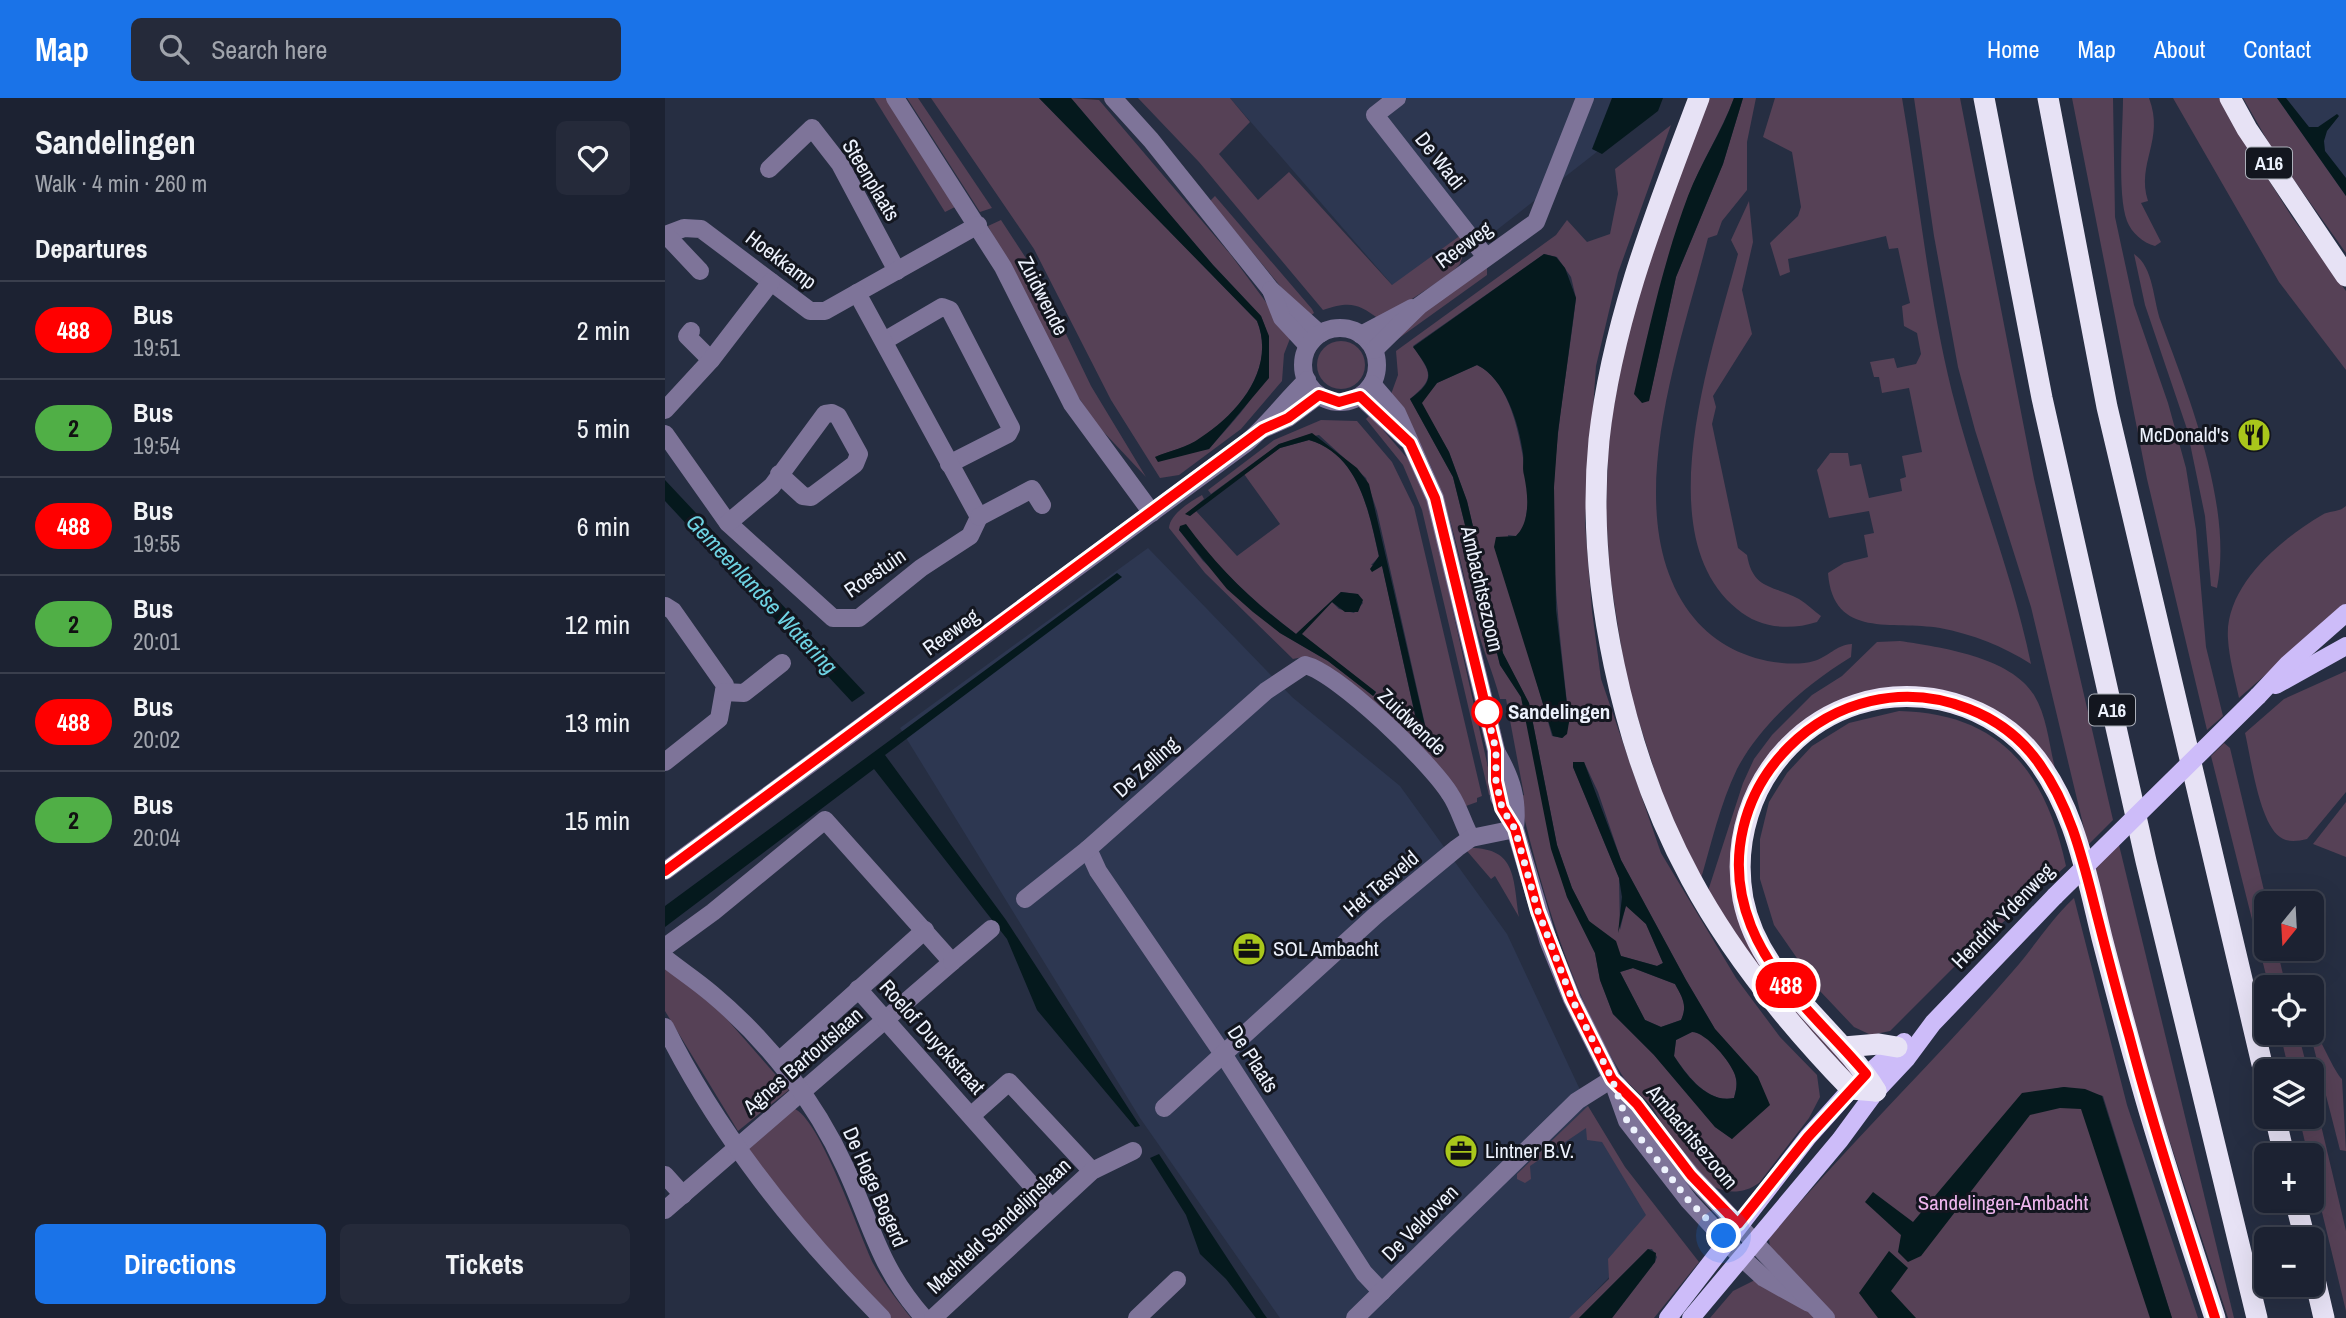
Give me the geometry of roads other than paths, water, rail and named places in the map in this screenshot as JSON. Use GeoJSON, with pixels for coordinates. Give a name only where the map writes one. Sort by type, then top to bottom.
{"type":"FeatureCollection","features":[{"type":"Feature","properties":{"kind":"highway"},"geometry":{"type":"LineString","coordinates":[[1699,98],[1629,293],[1599,439],[1596,495],[1598,553],[1607,615],[1617,673],[1643,764],[1690,878],[1758,983],[1782,1014],[1865,1085]]}},
{"type":"Feature","properties":{"kind":"highway","name":"A16"},"geometry":{"type":"LineString","coordinates":[[1984,98],[2051,437],[2146,861],[2257,1318]]}},
{"type":"Feature","properties":{"kind":"highway"},"geometry":{"type":"LineString","coordinates":[[2048,98],[2107,407],[2261,1059]]}},
{"type":"Feature","properties":{"kind":"highway","name":"A16"},"geometry":{"type":"LineString","coordinates":[[2230,98],[2246,129],[2346,276]]}},
{"type":"Feature","properties":{"kind":"highway"},"geometry":{"type":"LineString","coordinates":[[1865,1085],[1844,1047],[1787,988],[1759,946],[1744,900],[1739,868],[1742,833],[1754,800],[1769,771],[1787,747],[1827,716],[1855,704],[1890,696],[1921,696],[1954,703],[2005,727],[2027,748],[2051,783],[2078,839],[2143,1090],[2215,1318]]}},
{"type":"Feature","properties":{"kind":"highway"},"geometry":{"type":"LineString","coordinates":[[1844,1047],[1879,1044],[1897,1047]]}},
{"type":"Feature","properties":{"kind":"highway"},"geometry":{"type":"LineString","coordinates":[[2319,1297],[2324,1318]]}},
{"type":"Feature","properties":{"kind":"main road","name":"Hendrik Ydenweg"},"geometry":{"type":"LineString","coordinates":[[1691,1318],[1840,1140],[1865,1085],[1907,1058],[1933,1023],[2055,896],[2288,664],[2346,613]]}},
{"type":"Feature","properties":{"kind":"main road","name":"Hendrik Ydenweg"},"geometry":{"type":"LineString","coordinates":[[2258,696],[2346,646]]}},
{"type":"Feature","properties":{"kind":"main road","name":"Hendrik Ydenweg"},"geometry":{"type":"LineString","coordinates":[[1668,1318],[1738,1224],[1897,1047],[1933,1023]]}},
{"type":"Feature","properties":{"kind":"street","name":"Zuidwende"},"geometry":{"type":"LineString","coordinates":[[895,98],[978,225],[1072,404],[1152,513]]}},
{"type":"Feature","properties":{"kind":"street"},"geometry":{"type":"LineString","coordinates":[[1113,98],[1151,140],[1271,290],[1294,307],[1314,340]]}},
{"type":"Feature","properties":{"kind":"street","name":"De Wadi"},"geometry":{"type":"LineString","coordinates":[[1397,98],[1375,115],[1486,257]]}},
{"type":"Feature","properties":{"kind":"street","name":"Reeweg"},"geometry":{"type":"LineString","coordinates":[[1374,350],[1419,306],[1536,222],[1585,98]]}},
{"type":"Feature","properties":{"kind":"street","name":"Steenplaats"},"geometry":{"type":"LineString","coordinates":[[769,169],[812,128],[840,164],[897,271]]}},
{"type":"Feature","properties":{"kind":"street","name":"Hoekkamp"},"geometry":{"type":"LineString","coordinates":[[700,271],[665,235],[684,228],[701,229],[810,310],[825,311],[978,225]]}},
{"type":"Feature","properties":{"kind":"street"},"geometry":{"type":"LineString","coordinates":[[665,410],[711,360],[771,282]]}},
{"type":"Feature","properties":{"kind":"street"},"geometry":{"type":"LineString","coordinates":[[857,293],[979,517]]}},
{"type":"Feature","properties":{"kind":"street","name":"Reeweg"},"geometry":{"type":"LineString","coordinates":[[1361,335],[1402,311],[1419,306]]}},
{"type":"Feature","properties":{"kind":"street"},"geometry":{"type":"LineString","coordinates":[[884,341],[942,307],[950,310],[1011,428],[1008,434],[949,464]]}},
{"type":"Feature","properties":{"kind":"street"},"geometry":{"type":"LineString","coordinates":[[1341,328],[1361,335],[1374,350],[1377,364],[1366,390],[1339,402],[1319,395],[1307,380],[1303,363],[1314,340],[1341,328]]}},
{"type":"Feature","properties":{"kind":"street"},"geometry":{"type":"LineString","coordinates":[[691,331],[687,337],[711,360]]}},
{"type":"Feature","properties":{"kind":"street","name":"Reeweg"},"geometry":{"type":"LineString","coordinates":[[1263,429],[1280,406],[1307,380]]}},
{"type":"Feature","properties":{"kind":"street","name":"Ambachtsezoom"},"geometry":{"type":"LineString","coordinates":[[1366,390],[1410,443],[1425,470],[1444,525],[1496,750],[1499,797],[1515,829],[1548,940],[1572,999],[1612,1079],[1627,1121],[1689,1201],[1741,1257],[1764,1278],[1809,1303]]}},
{"type":"Feature","properties":{"kind":"street","name":"Reeweg"},"geometry":{"type":"LineString","coordinates":[[665,872],[1263,429],[1288,418],[1319,395]]}},
{"type":"Feature","properties":{"kind":"street"},"geometry":{"type":"LineString","coordinates":[[728,523],[772,486],[779,474],[825,414],[838,416],[859,454],[855,464],[811,497],[803,496],[779,474]]}},
{"type":"Feature","properties":{"kind":"street","name":"Roestuin"},"geometry":{"type":"LineString","coordinates":[[665,434],[728,523],[833,618],[859,618],[921,568],[970,536],[979,517],[1032,489],[1042,505]]}},
{"type":"Feature","properties":{"kind":"street"},"geometry":{"type":"LineString","coordinates":[[665,606],[673,611],[725,685],[719,719],[665,762]]}},
{"type":"Feature","properties":{"kind":"street"},"geometry":{"type":"LineString","coordinates":[[724,692],[744,693],[782,663]]}},
{"type":"Feature","properties":{"kind":"street","name":"Zuidwende"},"geometry":{"type":"LineString","coordinates":[[1297,669],[1305,665],[1315,668],[1389,728],[1442,782],[1471,838]]}},
{"type":"Feature","properties":{"kind":"street","name":"De Zelling"},"geometry":{"type":"LineString","coordinates":[[1025,899],[1089,849],[1266,691],[1297,669]]}},
{"type":"Feature","properties":{"kind":"street"},"geometry":{"type":"LineString","coordinates":[[665,947],[713,912],[825,820],[952,962]]}},
{"type":"Feature","properties":{"kind":"street","name":"Het Tasveld"},"geometry":{"type":"LineString","coordinates":[[1164,1108],[1376,915],[1471,838],[1515,829]]}},
{"type":"Feature","properties":{"kind":"street","name":"De Plaats"},"geometry":{"type":"LineString","coordinates":[[1089,849],[1098,871],[1223,1054],[1364,1273],[1382,1292]]}},
{"type":"Feature","properties":{"kind":"street","name":"Agnes Bartoutslaan"},"geometry":{"type":"LineString","coordinates":[[665,1210],[991,929]]}},
{"type":"Feature","properties":{"kind":"street","name":"Agnes Bartoutslaan"},"geometry":{"type":"LineString","coordinates":[[779,1061],[925,930]]}},
{"type":"Feature","properties":{"kind":"street","name":"De Hoge Bogerd"},"geometry":{"type":"LineString","coordinates":[[665,958],[711,992],[779,1061],[845,1166],[888,1271],[924,1318]]}},
{"type":"Feature","properties":{"kind":"street","name":"Roelof Duyckstraat"},"geometry":{"type":"LineString","coordinates":[[858,989],[1051,1207]]}},
{"type":"Feature","properties":{"kind":"street"},"geometry":{"type":"LineString","coordinates":[[665,1027],[736,1149],[797,1226],[882,1318]]}},
{"type":"Feature","properties":{"kind":"street","name":"Ambachtsezoom"},"geometry":{"type":"LineString","coordinates":[[1612,1079],[1637,1104],[1691,1175],[1809,1303]]}},
{"type":"Feature","properties":{"kind":"street","name":"De Veldoven"},"geometry":{"type":"LineString","coordinates":[[1355,1318],[1577,1101],[1612,1079]]}},
{"type":"Feature","properties":{"kind":"street","name":"Roelof Duyckstraat"},"geometry":{"type":"LineString","coordinates":[[972,1115],[1009,1082],[1092,1171]]}},
{"type":"Feature","properties":{"kind":"street","name":"Machteld Sandelijnslaan"},"geometry":{"type":"LineString","coordinates":[[933,1318],[1092,1171],[1133,1151]]}},
{"type":"Feature","properties":{"kind":"street"},"geometry":{"type":"LineString","coordinates":[[665,1175],[683,1195]]}},
{"type":"Feature","properties":{"kind":"street"},"geometry":{"type":"LineString","coordinates":[[1137,1318],[1177,1280]]}},
{"type":"Feature","properties":{"kind":"street"},"geometry":{"type":"LineString","coordinates":[[1809,1303],[1829,1313]]}},
{"type":"Feature","properties":{"kind":"water"},"geometry":{"type":"Polygon","coordinates":[[[1039,98],[1071,98],[1213,265],[1261,316],[1269,336],[1269,378],[1209,449],[1158,462],[1155,457],[1195,441],[1228,416],[1240,402],[1258,372],[1262,356],[1262,338],[1257,321],[1039,98]]]}},
{"type":"Feature","properties":{"kind":"water"},"geometry":{"type":"Polygon","coordinates":[[[1612,98],[1663,98],[1658,111],[1602,154],[1592,149],[1612,98]]]}},
{"type":"Feature","properties":{"kind":"water"},"geometry":{"type":"Polygon","coordinates":[[[1734,98],[1743,98],[1723,164],[1676,277],[1649,401],[1642,403],[1634,394],[1679,220],[1693,183],[1734,98]]]}},
{"type":"Feature","properties":{"kind":"water"},"geometry":{"type":"Polygon","coordinates":[[[2277,98],[2286,98],[2309,127],[2318,127],[2337,114],[2339,116],[2327,131],[2324,141],[2325,151],[2346,178],[2346,196],[2277,98]]]}},
{"type":"Feature","properties":{"kind":"water"},"geometry":{"type":"Polygon","coordinates":[[[1544,254],[1556,257],[1565,268],[1576,298],[1558,432],[1554,487],[1556,610],[1569,722],[1567,734],[1562,738],[1553,736],[1494,547],[1496,537],[1516,536],[1521,530],[1527,507],[1521,441],[1509,403],[1495,380],[1477,365],[1437,383],[1422,403],[1449,452],[1467,501],[1503,653],[1529,703],[1557,845],[1572,888],[1589,921],[1616,941],[1621,956],[1657,966],[1663,963],[1646,924],[1626,906],[1618,933],[1622,897],[1619,878],[1573,767],[1573,762],[1584,762],[1621,860],[1686,980],[1715,1029],[1758,1077],[1770,1105],[1732,1139],[1715,1127],[1654,1055],[1613,1014],[1600,980],[1595,953],[1567,897],[1551,849],[1521,697],[1500,665],[1453,477],[1410,399],[1428,380],[1427,368],[1413,347],[1544,254]],[[1633,968],[1620,972],[1645,1020],[1661,1027],[1681,1020],[1684,1005],[1675,984],[1633,968]],[[1692,1032],[1676,1040],[1674,1056],[1691,1079],[1707,1092],[1724,1099],[1734,1098],[1736,1081],[1729,1063],[1711,1042],[1692,1032]]]}},
{"type":"Feature","properties":{"kind":"water"},"geometry":{"type":"Polygon","coordinates":[[[1312,433],[1357,468],[1369,484],[1429,743],[1390,711],[1390,707],[1394,708],[1418,728],[1382,566],[1372,572],[1370,569],[1379,556],[1366,504],[1351,472],[1340,458],[1309,440],[1280,448],[1190,516],[1185,514],[1279,444],[1312,433]]]}},
{"type":"Feature","properties":{"kind":"water","name":"Gemeenlandse Watering"},"geometry":{"type":"Polygon","coordinates":[[[665,480],[865,693],[852,702],[665,501],[665,480]]]}},
{"type":"Feature","properties":{"kind":"water"},"geometry":{"type":"Polygon","coordinates":[[[1186,524],[1210,555],[1237,583],[1296,634],[1341,592],[1358,594],[1363,600],[1358,612],[1345,612],[1332,602],[1302,634],[1376,692],[1373,696],[1328,661],[1280,633],[1227,589],[1179,530],[1180,526],[1186,524]]]}},
{"type":"Feature","properties":{"kind":"water"},"geometry":{"type":"Polygon","coordinates":[[[1117,573],[1122,577],[885,755],[1006,920],[1140,1126],[1135,1127],[1037,1010],[1007,939],[874,769],[665,927],[665,906],[1117,573]]]}},
{"type":"Feature","properties":{"kind":"water"},"geometry":{"type":"Polygon","coordinates":[[[2064,1087],[2085,1089],[2102,1096],[2172,1318],[2150,1318],[2081,1109],[2060,1108],[2030,1115],[1921,1256],[1908,1262],[1898,1252],[1901,1235],[1865,1202],[1873,1192],[1913,1222],[2022,1093],[2064,1087]]]}},
{"type":"Feature","properties":{"kind":"water"},"geometry":{"type":"Polygon","coordinates":[[[1159,1154],[1267,1318],[1256,1318],[1226,1279],[1200,1254],[1186,1215],[1150,1158],[1159,1154]]]}},
{"type":"Feature","properties":{"kind":"water"},"geometry":{"type":"Polygon","coordinates":[[[1648,1249],[1656,1253],[1655,1262],[1612,1318],[1579,1318],[1648,1249]]]}},
{"type":"Feature","properties":{"kind":"water"},"geometry":{"type":"Polygon","coordinates":[[[1889,1251],[1908,1268],[1891,1291],[1916,1318],[1878,1318],[1859,1293],[1889,1251]]]}},
{"type":"Feature","properties":{"kind":"place","name":"McDonald's"},"geometry":{"type":"Point","coordinates":[2254,435]}},
{"type":"Feature","properties":{"kind":"place","name":"Sandelingen"},"geometry":{"type":"Point","coordinates":[1487,712]}},
{"type":"Feature","properties":{"kind":"place","name":"SOL Ambacht"},"geometry":{"type":"Point","coordinates":[1249,949]}},
{"type":"Feature","properties":{"kind":"place","name":"Lintner B.V."},"geometry":{"type":"Point","coordinates":[1461,1151]}},
{"type":"Feature","properties":{"kind":"park label","name":"Sandelingen-Ambacht"},"geometry":{"type":"Point","coordinates":[2003,1203]}}]}
